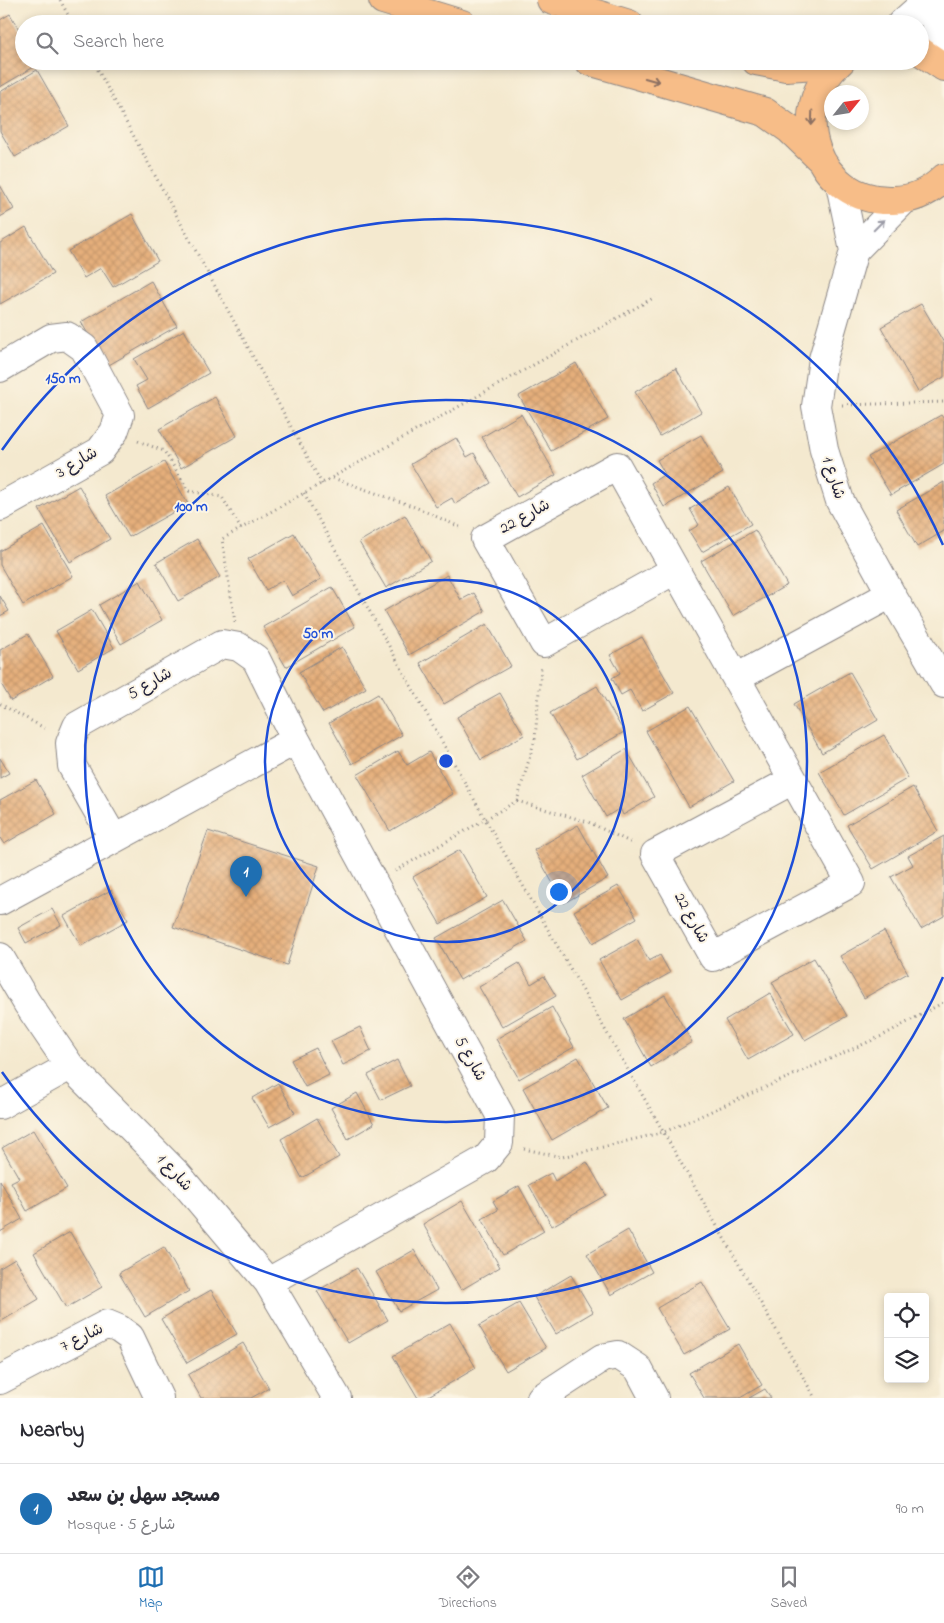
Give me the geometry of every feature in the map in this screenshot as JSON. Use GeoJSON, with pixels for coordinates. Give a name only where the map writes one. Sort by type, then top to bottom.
{"type":"FeatureCollection","features":[{"type":"Feature","properties":{"kind":"main road"},"geometry":{"type":"LineString","coordinates":[[383,0],[432,15]]}},
{"type":"Feature","properties":{"kind":"main road"},"geometry":{"type":"LineString","coordinates":[[551,0],[600,15]]}},
{"type":"Feature","properties":{"kind":"main road"},"geometry":{"type":"LineString","coordinates":[[929,57],[944,67]]}},
{"type":"Feature","properties":{"kind":"main road"},"geometry":{"type":"LineString","coordinates":[[620,70],[765,112],[789,129],[819,158],[828,172],[840,184],[860,196],[882,201],[904,200],[921,195],[941,183]]}},
{"type":"Feature","properties":{"kind":"main road"},"geometry":{"type":"LineString","coordinates":[[819,158],[812,136],[812,112],[818,90],[830,70]]}},
{"type":"Feature","properties":{"kind":"street"},"geometry":{"type":"LineString","coordinates":[[912,15],[929,0],[944,67]]}},
{"type":"Feature","properties":{"kind":"street","name":"شارع 1"},"geometry":{"type":"LineString","coordinates":[[840,184],[854,251],[824,359],[816,406],[824,450],[840,501],[891,594],[944,684]]}},
{"type":"Feature","properties":{"kind":"street","name":"شارع 1"},"geometry":{"type":"LineString","coordinates":[[854,251],[904,200]]}},
{"type":"Feature","properties":{"kind":"street"},"geometry":{"type":"LineString","coordinates":[[0,368],[51,338],[66,336],[84,348],[120,415],[114,432]]}},
{"type":"Feature","properties":{"kind":"street","name":"شارع 3"},"geometry":{"type":"LineString","coordinates":[[0,507],[100,451],[114,432]]}},
{"type":"Feature","properties":{"kind":"street","name":"شارع 22"},"geometry":{"type":"LineString","coordinates":[[544,643],[486,539],[617,466],[851,883],[713,957],[655,854]]}},
{"type":"Feature","properties":{"kind":"street"},"geometry":{"type":"LineString","coordinates":[[544,643],[675,570]]}},
{"type":"Feature","properties":{"kind":"street"},"geometry":{"type":"LineString","coordinates":[[736,678],[891,594]]}},
{"type":"Feature","properties":{"kind":"street","name":"شارع 5"},"geometry":{"type":"LineString","coordinates":[[70,743],[77,726],[222,644],[240,647],[256,659],[296,740],[500,1115],[499,1143]]}},
{"type":"Feature","properties":{"kind":"street"},"geometry":{"type":"LineString","coordinates":[[0,901],[296,740]]}},
{"type":"Feature","properties":{"kind":"street"},"geometry":{"type":"LineString","coordinates":[[70,743],[72,766],[114,839]]}},
{"type":"Feature","properties":{"kind":"street"},"geometry":{"type":"LineString","coordinates":[[655,854],[793,780]]}},
{"type":"Feature","properties":{"kind":"street","name":"شارع 1"},"geometry":{"type":"LineString","coordinates":[[0,957],[27,1003],[70,1066],[177,1174],[268,1282],[336,1398]]}},
{"type":"Feature","properties":{"kind":"street"},"geometry":{"type":"LineString","coordinates":[[0,1105],[70,1066]]}},
{"type":"Feature","properties":{"kind":"street"},"geometry":{"type":"LineString","coordinates":[[268,1282],[486,1159],[499,1143]]}},
{"type":"Feature","properties":{"kind":"street","name":"شارع 7"},"geometry":{"type":"LineString","coordinates":[[0,1380],[106,1324],[130,1337],[159,1398]]}},
{"type":"Feature","properties":{"kind":"street"},"geometry":{"type":"LineString","coordinates":[[541,1398],[602,1358],[618,1355],[638,1368],[654,1398]]}},
{"type":"Feature","properties":{"kind":"path"},"geometry":{"type":"LineString","coordinates":[[60,0],[68,15]]}},
{"type":"Feature","properties":{"kind":"path"},"geometry":{"type":"LineString","coordinates":[[98,70],[322,484]]}},
{"type":"Feature","properties":{"kind":"path"},"geometry":{"type":"LineString","coordinates":[[240,647],[222,539],[655,297]]}},
{"type":"Feature","properties":{"kind":"path"},"geometry":{"type":"LineString","coordinates":[[816,406],[944,402]]}},
{"type":"Feature","properties":{"kind":"path"},"geometry":{"type":"LineString","coordinates":[[114,432],[164,451],[189,491],[222,497],[241,529]]}},
{"type":"Feature","properties":{"kind":"path"},"geometry":{"type":"LineString","coordinates":[[332,477],[415,507],[486,539]]}},
{"type":"Feature","properties":{"kind":"path"},"geometry":{"type":"LineString","coordinates":[[304,494],[485,819],[815,1398]]}},
{"type":"Feature","properties":{"kind":"path"},"geometry":{"type":"LineString","coordinates":[[374,883],[517,801],[535,739],[544,643]]}},
{"type":"Feature","properties":{"kind":"path"},"geometry":{"type":"LineString","coordinates":[[0,704],[70,743]]}},
{"type":"Feature","properties":{"kind":"path"},"geometry":{"type":"LineString","coordinates":[[517,801],[588,822],[655,854]]}},
{"type":"Feature","properties":{"kind":"path"},"geometry":{"type":"LineString","coordinates":[[499,1143],[562,1157],[664,1132],[882,1036],[944,1002]]}},
{"type":"Feature","properties":{"kind":"building"},"geometry":{"type":"Polygon","coordinates":[[[10,14],[15,23],[15,70],[29,70],[0,87],[0,20],[10,14]]]}},
{"type":"Feature","properties":{"kind":"building"},"geometry":{"type":"Polygon","coordinates":[[[37,70],[69,126],[15,157],[0,131],[0,92],[37,70]]]}},
{"type":"Feature","properties":{"kind":"building"},"geometry":{"type":"Polygon","coordinates":[[[0,185],[14,209],[0,217],[0,185]]]}},
{"type":"Feature","properties":{"kind":"building"},"geometry":{"type":"Polygon","coordinates":[[[132,214],[158,261],[113,287],[101,268],[84,278],[68,251],[132,214]]]}},
{"type":"Feature","properties":{"kind":"building"},"geometry":{"type":"Polygon","coordinates":[[[26,227],[53,274],[0,304],[0,243],[26,227]]]}},
{"type":"Feature","properties":{"kind":"building"},"geometry":{"type":"Polygon","coordinates":[[[151,281],[177,326],[107,366],[81,322],[151,281]]]}},
{"type":"Feature","properties":{"kind":"building"},"geometry":{"type":"Polygon","coordinates":[[[921,304],[944,343],[944,377],[918,392],[881,327],[921,304]]]}},
{"type":"Feature","properties":{"kind":"building"},"geometry":{"type":"Polygon","coordinates":[[[184,330],[209,373],[148,408],[136,386],[147,380],[134,359],[184,330]]]}},
{"type":"Feature","properties":{"kind":"building"},"geometry":{"type":"Polygon","coordinates":[[[576,363],[608,419],[551,451],[519,396],[576,363]]]}},
{"type":"Feature","properties":{"kind":"building"},"geometry":{"type":"Polygon","coordinates":[[[676,368],[701,412],[660,436],[635,392],[676,368]]]}},
{"type":"Feature","properties":{"kind":"building"},"geometry":{"type":"Polygon","coordinates":[[[215,397],[237,436],[181,468],[159,429],[215,397]]]}},
{"type":"Feature","properties":{"kind":"building"},"geometry":{"type":"Polygon","coordinates":[[[521,414],[556,475],[517,497],[482,437],[521,414]]]}},
{"type":"Feature","properties":{"kind":"building"},"geometry":{"type":"Polygon","coordinates":[[[941,415],[944,419],[944,464],[891,495],[868,457],[941,415]]]}},
{"type":"Feature","properties":{"kind":"building"},"geometry":{"type":"Polygon","coordinates":[[[701,435],[723,473],[664,507],[651,483],[665,474],[657,460],[701,435]]]}},
{"type":"Feature","properties":{"kind":"building"},"geometry":{"type":"Polygon","coordinates":[[[456,438],[467,457],[474,453],[491,483],[455,504],[452,498],[436,507],[411,464],[456,438]]]}},
{"type":"Feature","properties":{"kind":"building"},"geometry":{"type":"Polygon","coordinates":[[[164,462],[188,504],[129,537],[105,496],[164,462]]]}},
{"type":"Feature","properties":{"kind":"building"},"geometry":{"type":"Polygon","coordinates":[[[944,482],[944,531],[917,547],[896,510],[944,482]]]}},
{"type":"Feature","properties":{"kind":"building"},"geometry":{"type":"Polygon","coordinates":[[[79,486],[110,539],[70,562],[39,509],[79,486]]]}},
{"type":"Feature","properties":{"kind":"building"},"geometry":{"type":"Polygon","coordinates":[[[729,487],[751,524],[702,552],[689,531],[699,525],[690,509],[729,487]]]}},
{"type":"Feature","properties":{"kind":"building"},"geometry":{"type":"Polygon","coordinates":[[[405,515],[431,561],[386,588],[359,542],[405,515]]]}},
{"type":"Feature","properties":{"kind":"building"},"geometry":{"type":"Polygon","coordinates":[[[44,526],[73,576],[23,605],[0,565],[0,551],[44,526]]]}},
{"type":"Feature","properties":{"kind":"building"},"geometry":{"type":"Polygon","coordinates":[[[755,530],[787,585],[733,616],[701,561],[755,530]]]}},
{"type":"Feature","properties":{"kind":"building"},"geometry":{"type":"Polygon","coordinates":[[[294,533],[321,579],[292,596],[283,580],[266,590],[248,559],[294,533]]]}},
{"type":"Feature","properties":{"kind":"building"},"geometry":{"type":"Polygon","coordinates":[[[197,539],[220,577],[178,601],[156,563],[197,539]]]}},
{"type":"Feature","properties":{"kind":"building"},"geometry":{"type":"Polygon","coordinates":[[[447,575],[461,600],[474,593],[485,611],[409,655],[384,611],[447,575]]]}},
{"type":"Feature","properties":{"kind":"building"},"geometry":{"type":"Polygon","coordinates":[[[140,581],[162,620],[121,644],[99,605],[140,581]]]}},
{"type":"Feature","properties":{"kind":"building"},"geometry":{"type":"Polygon","coordinates":[[[332,587],[355,627],[286,667],[263,627],[332,587]]]}},
{"type":"Feature","properties":{"kind":"building"},"geometry":{"type":"Polygon","coordinates":[[[0,596],[9,611],[0,616],[0,596]]]}},
{"type":"Feature","properties":{"kind":"building"},"geometry":{"type":"Polygon","coordinates":[[[92,610],[114,648],[78,669],[56,631],[92,610]]]}},
{"type":"Feature","properties":{"kind":"building"},"geometry":{"type":"Polygon","coordinates":[[[487,624],[511,666],[444,704],[420,663],[487,624]]]}},
{"type":"Feature","properties":{"kind":"building"},"geometry":{"type":"Polygon","coordinates":[[[28,634],[53,676],[11,701],[0,682],[0,650],[28,634]]]}},
{"type":"Feature","properties":{"kind":"building"},"geometry":{"type":"Polygon","coordinates":[[[642,637],[674,693],[642,711],[630,690],[621,695],[612,678],[620,673],[610,655],[642,637]]]}},
{"type":"Feature","properties":{"kind":"building"},"geometry":{"type":"Polygon","coordinates":[[[342,647],[366,688],[323,713],[299,672],[342,647]]]}},
{"type":"Feature","properties":{"kind":"building"},"geometry":{"type":"Polygon","coordinates":[[[850,672],[878,720],[822,753],[794,704],[850,672]]]}},
{"type":"Feature","properties":{"kind":"building"},"geometry":{"type":"Polygon","coordinates":[[[597,686],[624,732],[577,759],[550,713],[597,686]]]}},
{"type":"Feature","properties":{"kind":"building"},"geometry":{"type":"Polygon","coordinates":[[[500,693],[524,735],[481,760],[457,717],[500,693]]]}},
{"type":"Feature","properties":{"kind":"building"},"geometry":{"type":"Polygon","coordinates":[[[378,694],[402,735],[352,764],[329,723],[378,694]]]}},
{"type":"Feature","properties":{"kind":"building"},"geometry":{"type":"Polygon","coordinates":[[[690,706],[734,781],[689,807],[646,731],[690,706]]]}},
{"type":"Feature","properties":{"kind":"building"},"geometry":{"type":"Polygon","coordinates":[[[884,735],[908,778],[844,815],[819,772],[884,735]]]}},
{"type":"Feature","properties":{"kind":"building"},"geometry":{"type":"Polygon","coordinates":[[[626,749],[654,797],[623,815],[620,808],[606,817],[582,775],[626,749]]]}},
{"type":"Feature","properties":{"kind":"building"},"geometry":{"type":"Polygon","coordinates":[[[398,751],[407,765],[429,752],[453,794],[390,831],[357,775],[398,751]]]}},
{"type":"Feature","properties":{"kind":"building"},"geometry":{"type":"Polygon","coordinates":[[[0,758],[9,773],[0,778],[0,758]]]}},
{"type":"Feature","properties":{"kind":"building"},"geometry":{"type":"Polygon","coordinates":[[[36,780],[56,814],[4,844],[0,838],[0,800],[36,780]]]}},
{"type":"Feature","properties":{"kind":"building"},"geometry":{"type":"Polygon","coordinates":[[[913,787],[938,831],[873,869],[847,825],[913,787]]]}},
{"type":"Feature","properties":{"kind":"building"},"geometry":{"type":"Polygon","coordinates":[[[578,825],[608,878],[564,903],[534,850],[578,825]]]}},
{"type":"Feature","properties":{"kind":"building"},"geometry":{"type":"Polygon","coordinates":[[[208,831],[319,866],[287,965],[173,927],[208,831]]]}},
{"type":"Feature","properties":{"kind":"building"},"geometry":{"type":"Polygon","coordinates":[[[944,836],[944,916],[921,929],[891,877],[913,865],[908,856],[944,836]]]}},
{"type":"Feature","properties":{"kind":"building"},"geometry":{"type":"Polygon","coordinates":[[[460,850],[487,897],[440,924],[413,877],[460,850]]]}},
{"type":"Feature","properties":{"kind":"building"},"geometry":{"type":"Polygon","coordinates":[[[618,886],[637,918],[593,943],[574,911],[618,886]]]}},
{"type":"Feature","properties":{"kind":"building"},"geometry":{"type":"Polygon","coordinates":[[[111,890],[128,920],[81,946],[64,916],[111,890]]]}},
{"type":"Feature","properties":{"kind":"building"},"geometry":{"type":"Polygon","coordinates":[[[503,900],[527,941],[460,980],[436,938],[503,900]]]}},
{"type":"Feature","properties":{"kind":"building"},"geometry":{"type":"Polygon","coordinates":[[[52,909],[61,925],[26,943],[18,928],[52,909]]]}},
{"type":"Feature","properties":{"kind":"building"},"geometry":{"type":"Polygon","coordinates":[[[884,931],[908,973],[864,998],[840,956],[884,931]]]}},
{"type":"Feature","properties":{"kind":"building"},"geometry":{"type":"Polygon","coordinates":[[[637,939],[649,961],[660,955],[670,973],[622,1000],[599,960],[637,939]]]}},
{"type":"Feature","properties":{"kind":"building"},"geometry":{"type":"Polygon","coordinates":[[[814,958],[847,1016],[805,1040],[772,982],[814,958]]]}},
{"type":"Feature","properties":{"kind":"building"},"geometry":{"type":"Polygon","coordinates":[[[519,963],[531,984],[544,976],[556,996],[502,1027],[479,987],[519,963]]]}},
{"type":"Feature","properties":{"kind":"building"},"geometry":{"type":"Polygon","coordinates":[[[770,993],[794,1034],[748,1060],[725,1020],[770,993]]]}},
{"type":"Feature","properties":{"kind":"building"},"geometry":{"type":"Polygon","coordinates":[[[665,995],[692,1042],[651,1067],[624,1019],[665,995]]]}},
{"type":"Feature","properties":{"kind":"building"},"geometry":{"type":"Polygon","coordinates":[[[552,1007],[574,1047],[519,1079],[496,1039],[552,1007]]]}},
{"type":"Feature","properties":{"kind":"building"},"geometry":{"type":"Polygon","coordinates":[[[360,1027],[371,1051],[343,1065],[331,1041],[360,1027]]]}},
{"type":"Feature","properties":{"kind":"building"},"geometry":{"type":"Polygon","coordinates":[[[316,1048],[329,1075],[305,1087],[291,1060],[316,1048]]]}},
{"type":"Feature","properties":{"kind":"building"},"geometry":{"type":"Polygon","coordinates":[[[578,1057],[608,1108],[552,1140],[523,1088],[578,1057]]]}},
{"type":"Feature","properties":{"kind":"building"},"geometry":{"type":"Polygon","coordinates":[[[397,1060],[410,1086],[381,1100],[368,1075],[397,1060]]]}},
{"type":"Feature","properties":{"kind":"building"},"geometry":{"type":"Polygon","coordinates":[[[278,1083],[295,1113],[269,1127],[252,1098],[278,1083]]]}},
{"type":"Feature","properties":{"kind":"building"},"geometry":{"type":"Polygon","coordinates":[[[357,1093],[374,1124],[348,1139],[331,1108],[357,1093]]]}},
{"type":"Feature","properties":{"kind":"building"},"geometry":{"type":"Polygon","coordinates":[[[317,1118],[339,1157],[302,1178],[281,1139],[317,1118]]]}},
{"type":"Feature","properties":{"kind":"building"},"geometry":{"type":"Polygon","coordinates":[[[33,1130],[67,1188],[27,1211],[11,1182],[19,1178],[2,1148],[33,1130]]]}},
{"type":"Feature","properties":{"kind":"building"},"geometry":{"type":"Polygon","coordinates":[[[587,1162],[606,1195],[552,1226],[529,1185],[551,1173],[555,1181],[587,1162]]]}},
{"type":"Feature","properties":{"kind":"building"},"geometry":{"type":"Polygon","coordinates":[[[0,1180],[22,1219],[0,1232],[0,1180]]]}},
{"type":"Feature","properties":{"kind":"building"},"geometry":{"type":"Polygon","coordinates":[[[519,1186],[544,1231],[503,1255],[482,1219],[498,1210],[493,1201],[519,1186]]]}},
{"type":"Feature","properties":{"kind":"building"},"geometry":{"type":"Polygon","coordinates":[[[462,1201],[500,1267],[461,1290],[423,1224],[462,1201]]]}},
{"type":"Feature","properties":{"kind":"building"},"geometry":{"type":"Polygon","coordinates":[[[628,1230],[652,1272],[611,1295],[587,1254],[628,1230]]]}},
{"type":"Feature","properties":{"kind":"building"},"geometry":{"type":"Polygon","coordinates":[[[70,1232],[102,1287],[66,1308],[34,1253],[70,1232]]]}},
{"type":"Feature","properties":{"kind":"building"},"geometry":{"type":"Polygon","coordinates":[[[164,1247],[189,1291],[145,1317],[119,1273],[164,1247]]]}},
{"type":"Feature","properties":{"kind":"building"},"geometry":{"type":"Polygon","coordinates":[[[414,1250],[437,1290],[399,1311],[376,1272],[414,1250]]]}},
{"type":"Feature","properties":{"kind":"building"},"geometry":{"type":"Polygon","coordinates":[[[15,1259],[39,1299],[0,1322],[0,1268],[15,1259]]]}},
{"type":"Feature","properties":{"kind":"building"},"geometry":{"type":"Polygon","coordinates":[[[357,1268],[388,1320],[348,1343],[317,1291],[357,1268]]]}},
{"type":"Feature","properties":{"kind":"building"},"geometry":{"type":"Polygon","coordinates":[[[571,1275],[593,1312],[556,1334],[534,1297],[571,1275]]]}},
{"type":"Feature","properties":{"kind":"building"},"geometry":{"type":"Polygon","coordinates":[[[702,1282],[730,1329],[684,1355],[657,1308],[702,1282]]]}},
{"type":"Feature","properties":{"kind":"building"},"geometry":{"type":"Polygon","coordinates":[[[211,1290],[237,1334],[187,1363],[161,1319],[211,1290]]]}},
{"type":"Feature","properties":{"kind":"building"},"geometry":{"type":"Polygon","coordinates":[[[519,1303],[546,1348],[506,1371],[479,1326],[519,1303]]]}},
{"type":"Feature","properties":{"kind":"building"},"geometry":{"type":"Polygon","coordinates":[[[450,1323],[476,1368],[425,1398],[418,1398],[393,1356],[450,1323]]]}},
{"type":"Feature","properties":{"kind":"building"},"geometry":{"type":"Polygon","coordinates":[[[243,1343],[269,1388],[251,1398],[201,1398],[188,1375],[243,1343]]]}},
{"type":"Feature","properties":{"kind":"building"},"geometry":{"type":"Polygon","coordinates":[[[738,1344],[762,1385],[740,1398],[704,1398],[689,1373],[738,1344]]]}},
{"type":"Feature","properties":{"kind":"building"},"geometry":{"type":"Polygon","coordinates":[[[765,1389],[771,1398],[749,1398],[765,1389]]]}},
{"type":"Feature","properties":{"kind":"place","name":"مسجد سهل بن سعد"},"geometry":{"type":"Point","coordinates":[246,897]}}]}
